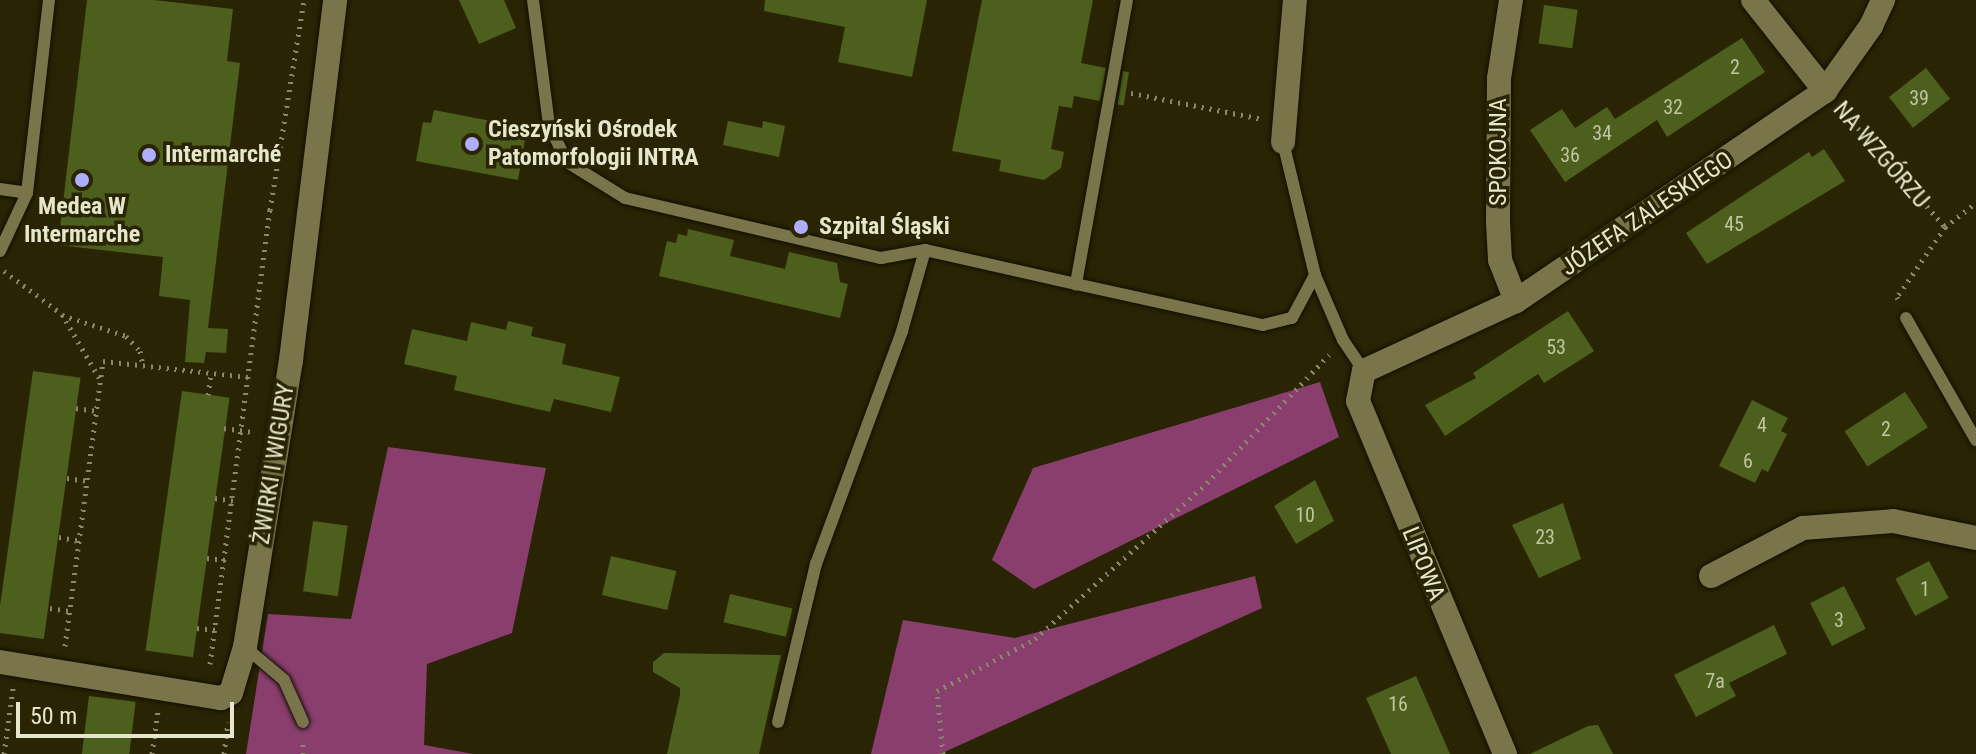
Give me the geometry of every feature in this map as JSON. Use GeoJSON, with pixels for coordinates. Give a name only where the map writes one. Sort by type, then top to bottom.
{"type":"FeatureCollection","features":[{"type":"Feature","properties":{"kind":"street","name":"ŻWIRKI I WIGURY"},"geometry":{"type":"LineString","coordinates":[[0,662],[221,698],[231,693],[245,647],[291,360],[335,0]]}},
{"type":"Feature","properties":{"kind":"street"},"geometry":{"type":"LineString","coordinates":[[1284,132],[1295,0]]}},
{"type":"Feature","properties":{"kind":"street","name":"SPOKOJNA"},"geometry":{"type":"LineString","coordinates":[[1511,0],[1499,78],[1498,222],[1505,284],[1516,301]]}},
{"type":"Feature","properties":{"kind":"street","name":"NA WZGÓRZU"},"geometry":{"type":"LineString","coordinates":[[1753,0],[1825,91]]}},
{"type":"Feature","properties":{"kind":"street","name":"JÓZEFA ZALESKIEGO"},"geometry":{"type":"LineString","coordinates":[[1364,371],[1516,301],[1825,91],[1871,26],[1883,0]]}},
{"type":"Feature","properties":{"kind":"street","name":"LIPOWA"},"geometry":{"type":"LineString","coordinates":[[1364,371],[1358,401],[1505,754]]}},
{"type":"Feature","properties":{"kind":"street"},"geometry":{"type":"LineString","coordinates":[[1711,576],[1803,528],[1893,521],[1976,538]]}},
{"type":"Feature","properties":{"kind":"lane"},"geometry":{"type":"LineString","coordinates":[[0,251],[27,193],[49,0]]}},
{"type":"Feature","properties":{"kind":"lane"},"geometry":{"type":"LineString","coordinates":[[533,0],[549,125],[567,162],[625,198],[881,258],[925,250],[1263,325],[1292,318],[1315,275]]}},
{"type":"Feature","properties":{"kind":"lane"},"geometry":{"type":"LineString","coordinates":[[1076,284],[1127,0]]}},
{"type":"Feature","properties":{"kind":"lane"},"geometry":{"type":"LineString","coordinates":[[1284,132],[1315,275],[1343,340],[1364,371]]}},
{"type":"Feature","properties":{"kind":"lane"},"geometry":{"type":"LineString","coordinates":[[0,189],[27,193]]}},
{"type":"Feature","properties":{"kind":"lane"},"geometry":{"type":"LineString","coordinates":[[778,722],[816,564],[902,331],[925,250]]}},
{"type":"Feature","properties":{"kind":"lane"},"geometry":{"type":"LineString","coordinates":[[1906,318],[1976,440]]}},
{"type":"Feature","properties":{"kind":"lane"},"geometry":{"type":"LineString","coordinates":[[245,647],[284,680],[303,722]]}},
{"type":"Feature","properties":{"kind":"path"},"geometry":{"type":"LineString","coordinates":[[209,671],[304,0]]}},
{"type":"Feature","properties":{"kind":"path","name":"NA WZGÓRZU"},"geometry":{"type":"LineString","coordinates":[[1825,91],[1945,227],[1897,297],[1906,318]]}},
{"type":"Feature","properties":{"kind":"path"},"geometry":{"type":"LineString","coordinates":[[1126,92],[1284,132]]}},
{"type":"Feature","properties":{"kind":"path"},"geometry":{"type":"LineString","coordinates":[[1945,227],[1976,203]]}},
{"type":"Feature","properties":{"kind":"path"},"geometry":{"type":"LineString","coordinates":[[0,268],[62,314],[126,336],[140,351],[143,365]]}},
{"type":"Feature","properties":{"kind":"path"},"geometry":{"type":"LineString","coordinates":[[62,314],[101,381]]}},
{"type":"Feature","properties":{"kind":"path"},"geometry":{"type":"LineString","coordinates":[[943,754],[937,691],[1035,639],[1207,483],[1343,340]]}},
{"type":"Feature","properties":{"kind":"path"},"geometry":{"type":"LineString","coordinates":[[63,661],[103,361],[249,377]]}},
{"type":"Feature","properties":{"kind":"path"},"geometry":{"type":"LineString","coordinates":[[208,395],[211,373]]}},
{"type":"Feature","properties":{"kind":"path"},"geometry":{"type":"LineString","coordinates":[[76,408],[97,411]]}},
{"type":"Feature","properties":{"kind":"path"},"geometry":{"type":"LineString","coordinates":[[67,478],[88,481]]}},
{"type":"Feature","properties":{"kind":"path"},"geometry":{"type":"LineString","coordinates":[[59,537],[80,541]]}},
{"type":"Feature","properties":{"kind":"path"},"geometry":{"type":"LineString","coordinates":[[50,608],[70,611]]}},
{"type":"Feature","properties":{"kind":"path"},"geometry":{"type":"LineString","coordinates":[[4,754],[13,687]]}},
{"type":"Feature","properties":{"kind":"path"},"geometry":{"type":"LineString","coordinates":[[152,754],[158,710]]}},
{"type":"Feature","properties":{"kind":"shaded area"},"geometry":{"type":"Polygon","coordinates":[[[1320,382],[1339,437],[1034,589],[992,560],[1033,468],[1320,382]]]}},
{"type":"Feature","properties":{"kind":"shaded area"},"geometry":{"type":"Polygon","coordinates":[[[388,447],[546,468],[512,633],[427,664],[424,745],[473,754],[246,754],[268,614],[351,619],[388,447]]]}},
{"type":"Feature","properties":{"kind":"shaded area"},"geometry":{"type":"Polygon","coordinates":[[[1255,576],[1262,608],[940,754],[871,754],[903,620],[1015,638],[1255,576]]]}},
{"type":"Feature","properties":{"kind":"building","name":"Intermarché"},"geometry":{"type":"Polygon","coordinates":[[[87,0],[154,0],[233,9],[227,61],[240,63],[208,328],[228,329],[226,353],[206,352],[204,363],[185,362],[190,300],[159,296],[163,257],[58,245],[87,0]]]}},
{"type":"Feature","properties":{"kind":"building"},"geometry":{"type":"Polygon","coordinates":[[[459,0],[504,0],[516,28],[479,44],[459,0]]]}},
{"type":"Feature","properties":{"kind":"building"},"geometry":{"type":"Polygon","coordinates":[[[765,0],[927,0],[912,77],[838,62],[845,27],[764,11],[765,0]]]}},
{"type":"Feature","properties":{"kind":"building"},"geometry":{"type":"Polygon","coordinates":[[[982,0],[1093,0],[1081,63],[1106,68],[1100,101],[1074,96],[1072,108],[1059,106],[1051,149],[1064,152],[1061,168],[1044,180],[999,171],[1001,160],[952,151],[982,0]]]}},
{"type":"Feature","properties":{"kind":"building"},"geometry":{"type":"Polygon","coordinates":[[[1544,5],[1578,10],[1572,48],[1539,44],[1544,5]]]}},
{"type":"Feature","properties":{"kind":"building"},"geometry":{"type":"Polygon","coordinates":[[[1742,38],[1765,72],[1667,137],[1657,120],[1565,182],[1530,130],[1562,109],[1575,128],[1607,107],[1615,119],[1742,38]]]}},
{"type":"Feature","properties":{"kind":"building"},"geometry":{"type":"Polygon","coordinates":[[[1926,68],[1950,99],[1913,128],[1889,97],[1926,68]]]}},
{"type":"Feature","properties":{"kind":"building"},"geometry":{"type":"Polygon","coordinates":[[[1123,71],[1129,72],[1124,106],[1118,105],[1123,71]]]}},
{"type":"Feature","properties":{"kind":"building","name":"Cieszyński Ośrodek Patomorfologii INTRA"},"geometry":{"type":"Polygon","coordinates":[[[434,110],[527,128],[518,180],[416,161],[423,122],[431,123],[434,110]]]}},
{"type":"Feature","properties":{"kind":"building"},"geometry":{"type":"Polygon","coordinates":[[[728,121],[762,128],[763,121],[785,126],[779,157],[723,145],[728,121]]]}},
{"type":"Feature","properties":{"kind":"building"},"geometry":{"type":"Polygon","coordinates":[[[1824,149],[1845,181],[1707,264],[1686,233],[1809,152],[1812,157],[1824,149]]]}},
{"type":"Feature","properties":{"kind":"building"},"geometry":{"type":"Polygon","coordinates":[[[688,229],[734,240],[730,256],[785,269],[789,252],[837,263],[840,282],[848,284],[840,318],[659,276],[667,241],[676,243],[678,234],[687,236],[688,229]]]}},
{"type":"Feature","properties":{"kind":"building"},"geometry":{"type":"Polygon","coordinates":[[[1568,311],[1594,351],[1544,383],[1538,374],[1445,436],[1425,405],[1476,378],[1473,373],[1568,311]]]}},
{"type":"Feature","properties":{"kind":"building"},"geometry":{"type":"Polygon","coordinates":[[[508,321],[533,327],[531,336],[566,344],[562,364],[620,377],[611,412],[554,399],[550,412],[454,390],[457,376],[404,364],[412,329],[467,341],[471,322],[506,330],[508,321]]]}},
{"type":"Feature","properties":{"kind":"building"},"geometry":{"type":"Polygon","coordinates":[[[33,371],[81,378],[44,639],[0,633],[0,606],[33,371]]]}},
{"type":"Feature","properties":{"kind":"building"},"geometry":{"type":"Polygon","coordinates":[[[182,391],[230,398],[193,657],[146,650],[182,391]]]}},
{"type":"Feature","properties":{"kind":"building"},"geometry":{"type":"Polygon","coordinates":[[[1905,392],[1928,427],[1867,466],[1845,431],[1905,392]]]}},
{"type":"Feature","properties":{"kind":"building"},"geometry":{"type":"Polygon","coordinates":[[[1752,400],[1788,418],[1781,431],[1787,434],[1768,472],[1762,469],[1755,483],[1719,466],[1752,400]]]}},
{"type":"Feature","properties":{"kind":"building"},"geometry":{"type":"Polygon","coordinates":[[[1315,480],[1334,521],[1296,544],[1274,506],[1315,480]]]}},
{"type":"Feature","properties":{"kind":"building"},"geometry":{"type":"Polygon","coordinates":[[[1563,503],[1581,559],[1539,578],[1512,525],[1563,503]]]}},
{"type":"Feature","properties":{"kind":"building"},"geometry":{"type":"Polygon","coordinates":[[[313,521],[348,526],[338,596],[303,591],[313,521]]]}},
{"type":"Feature","properties":{"kind":"building"},"geometry":{"type":"Polygon","coordinates":[[[611,556],[676,571],[667,610],[602,595],[611,556]]]}},
{"type":"Feature","properties":{"kind":"building"},"geometry":{"type":"Polygon","coordinates":[[[1929,561],[1949,598],[1915,616],[1895,579],[1929,561]]]}},
{"type":"Feature","properties":{"kind":"building"},"geometry":{"type":"Polygon","coordinates":[[[1844,586],[1866,629],[1832,646],[1810,603],[1844,586]]]}},
{"type":"Feature","properties":{"kind":"building"},"geometry":{"type":"Polygon","coordinates":[[[730,594],[792,608],[786,637],[723,622],[730,594]]]}},
{"type":"Feature","properties":{"kind":"building"},"geometry":{"type":"Polygon","coordinates":[[[1774,625],[1787,654],[1729,683],[1736,696],[1696,717],[1674,675],[1774,625]]]}},
{"type":"Feature","properties":{"kind":"building"},"geometry":{"type":"Polygon","coordinates":[[[664,653],[781,655],[759,754],[667,754],[680,688],[653,672],[653,662],[664,653]]]}},
{"type":"Feature","properties":{"kind":"building"},"geometry":{"type":"Polygon","coordinates":[[[1416,676],[1450,754],[1391,754],[1366,698],[1416,676]]]}},
{"type":"Feature","properties":{"kind":"building"},"geometry":{"type":"Polygon","coordinates":[[[89,696],[136,702],[129,754],[82,754],[89,696]]]}},
{"type":"Feature","properties":{"kind":"building"},"geometry":{"type":"Polygon","coordinates":[[[1598,725],[1613,754],[1530,754],[1588,726],[1598,725]]]}},
{"type":"Feature","properties":{"kind":"place","name":"Cieszyński Ośrodek Patomorfologii INTRA"},"geometry":{"type":"Point","coordinates":[472,144]}},
{"type":"Feature","properties":{"kind":"place","name":"Intermarché"},"geometry":{"type":"Point","coordinates":[149,155]}},
{"type":"Feature","properties":{"kind":"place","name":"Medea W Intermarche"},"geometry":{"type":"Point","coordinates":[82,180]}},
{"type":"Feature","properties":{"kind":"place","name":"Szpital Śląski"},"geometry":{"type":"Point","coordinates":[801,227]}}]}
